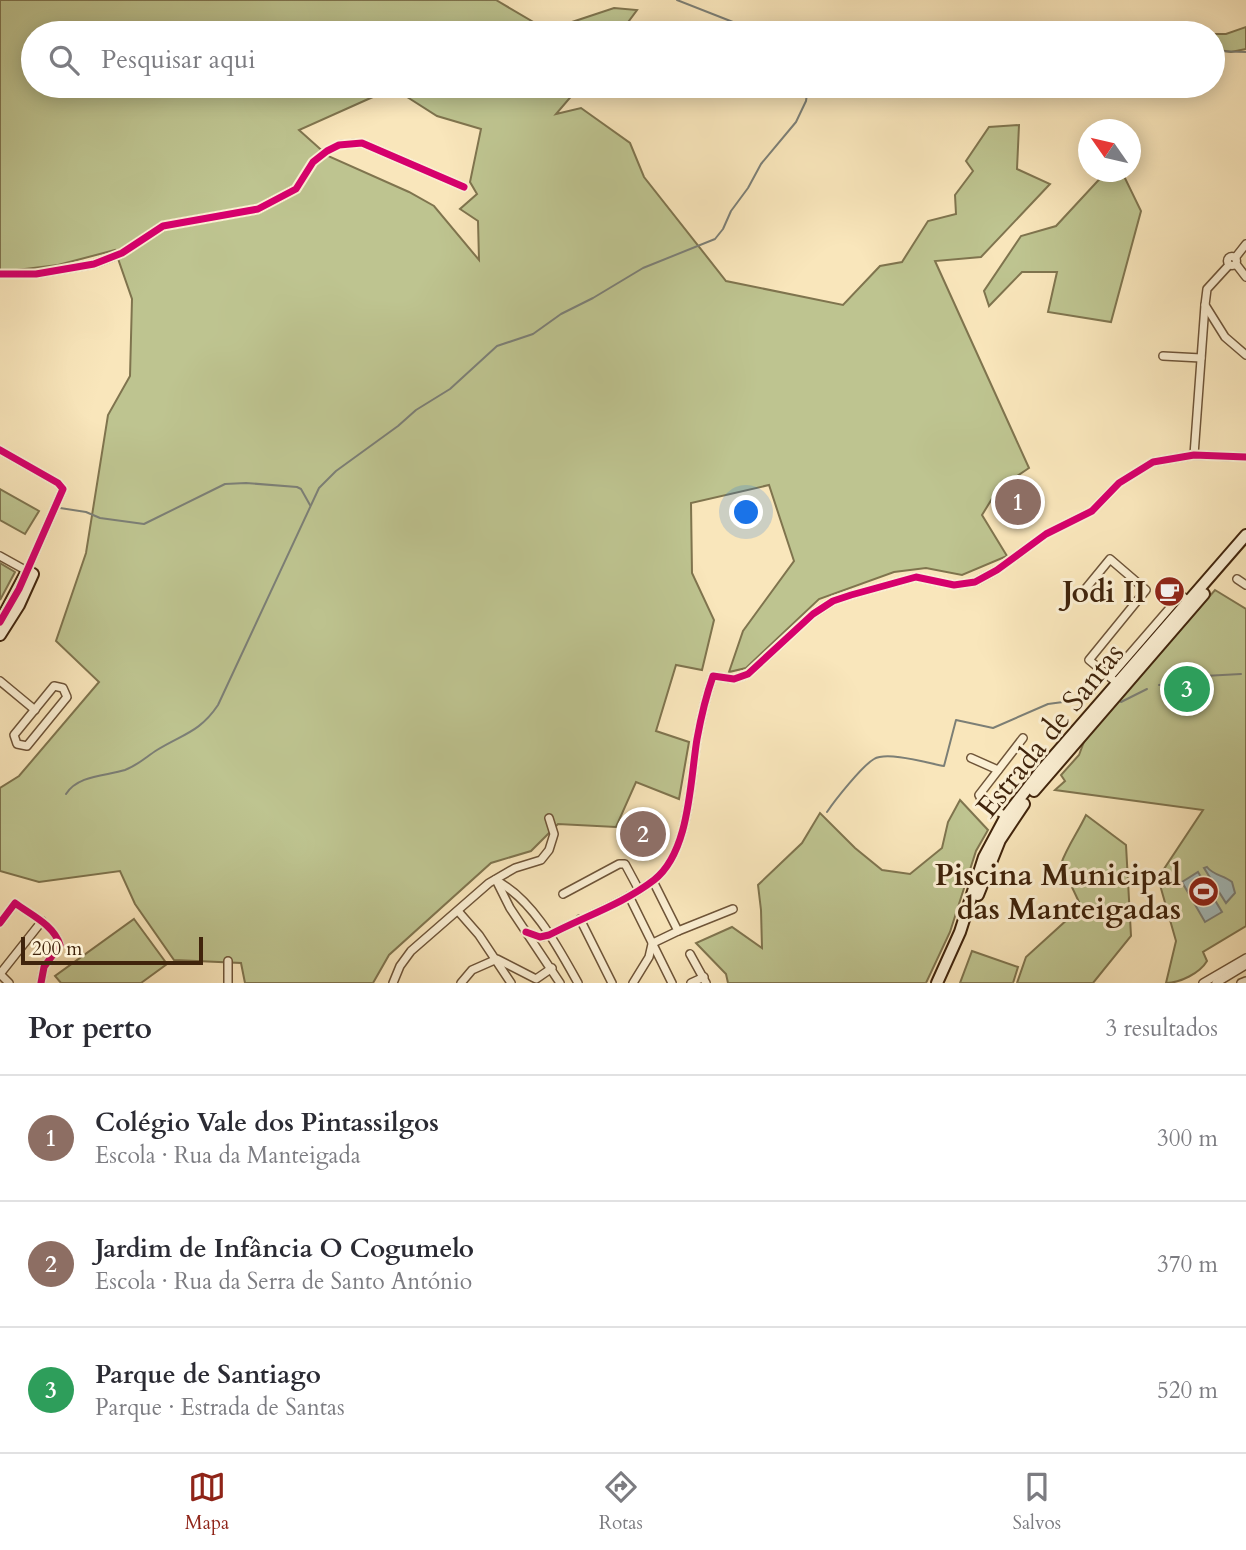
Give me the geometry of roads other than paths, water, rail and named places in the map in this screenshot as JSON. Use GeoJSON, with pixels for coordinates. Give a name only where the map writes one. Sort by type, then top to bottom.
{"type":"FeatureCollection","features":[{"type":"Feature","properties":{"kind":"main road","name":"Estrada de Santas"},"geometry":{"type":"LineString","coordinates":[[937,983],[960,932],[984,856],[1006,816],[1114,680],[1246,535]]}},
{"type":"Feature","properties":{"kind":"main road","name":"Estrada de Santas"},"geometry":{"type":"LineString","coordinates":[[945,983],[965,939],[989,865],[1017,814],[1246,545]]}},
{"type":"Feature","properties":{"kind":"main road"},"geometry":{"type":"LineString","coordinates":[[0,622],[27,571],[33,574],[19,605],[0,635]]}},
{"type":"Feature","properties":{"kind":"street"},"geometry":{"type":"LineString","coordinates":[[0,274],[36,274],[94,264],[122,253],[163,226],[258,209],[296,189],[313,162],[327,151],[354,142],[362,143],[464,187]]}},
{"type":"Feature","properties":{"kind":"street"},"geometry":{"type":"LineString","coordinates":[[1194,455],[1208,289],[1246,244]]}},
{"type":"Feature","properties":{"kind":"street"},"geometry":{"type":"LineString","coordinates":[[1233,262],[1246,277]]}},
{"type":"Feature","properties":{"kind":"street"},"geometry":{"type":"LineString","coordinates":[[1205,304],[1225,337],[1244,350]]}},
{"type":"Feature","properties":{"kind":"street"},"geometry":{"type":"LineString","coordinates":[[1163,356],[1201,358]]}},
{"type":"Feature","properties":{"kind":"street"},"geometry":{"type":"LineString","coordinates":[[0,450],[61,485],[63,489],[27,571],[0,556]]}},
{"type":"Feature","properties":{"kind":"street"},"geometry":{"type":"LineString","coordinates":[[526,932],[540,937],[549,935],[639,890],[653,881],[668,863],[684,826],[701,718],[713,676],[734,679],[748,674],[813,614],[833,601],[916,577],[954,585],[975,582],[997,570],[1046,534],[1091,511],[1119,483],[1141,468],[1164,459],[1194,455],[1246,457]]}},
{"type":"Feature","properties":{"kind":"street"},"geometry":{"type":"LineString","coordinates":[[1078,597],[1110,559],[1146,590],[1089,660],[1114,680]]}},
{"type":"Feature","properties":{"kind":"street"},"geometry":{"type":"LineString","coordinates":[[1237,579],[1246,585]]}},
{"type":"Feature","properties":{"kind":"street"},"geometry":{"type":"LineString","coordinates":[[0,681],[35,710]]}},
{"type":"Feature","properties":{"kind":"street"},"geometry":{"type":"LineString","coordinates":[[54,686],[61,687],[66,692],[67,697],[27,746],[17,744],[14,735],[35,710],[54,686]]}},
{"type":"Feature","properties":{"kind":"street"},"geometry":{"type":"LineString","coordinates":[[1006,816],[982,803],[979,797],[1023,737]]}},
{"type":"Feature","properties":{"kind":"street"},"geometry":{"type":"LineString","coordinates":[[971,758],[998,770]]}},
{"type":"Feature","properties":{"kind":"street"},"geometry":{"type":"LineString","coordinates":[[393,983],[400,966],[411,951],[495,880],[516,868],[541,860],[549,850],[554,834],[549,818]]}},
{"type":"Feature","properties":{"kind":"street"},"geometry":{"type":"LineString","coordinates":[[563,894],[619,864],[625,864],[639,890]]}},
{"type":"Feature","properties":{"kind":"street"},"geometry":{"type":"LineString","coordinates":[[495,880],[511,888],[526,902],[578,983]]}},
{"type":"Feature","properties":{"kind":"street"},"geometry":{"type":"LineString","coordinates":[[495,880],[512,912],[560,983]]}},
{"type":"Feature","properties":{"kind":"street"},"geometry":{"type":"LineString","coordinates":[[653,881],[678,931]]}},
{"type":"Feature","properties":{"kind":"street"},"geometry":{"type":"LineString","coordinates":[[629,896],[672,983]]}},
{"type":"Feature","properties":{"kind":"street"},"geometry":{"type":"LineString","coordinates":[[512,912],[514,900],[518,898],[526,902]]}},
{"type":"Feature","properties":{"kind":"street"},"geometry":{"type":"LineString","coordinates":[[0,923],[15,903],[41,921],[57,937],[60,945],[44,967],[41,983]]}},
{"type":"Feature","properties":{"kind":"street"},"geometry":{"type":"LineString","coordinates":[[633,983],[649,957],[653,943],[733,909]]}},
{"type":"Feature","properties":{"kind":"street"},"geometry":{"type":"LineString","coordinates":[[458,911],[497,959],[511,983]]}},
{"type":"Feature","properties":{"kind":"street"},"geometry":{"type":"LineString","coordinates":[[580,919],[612,983]]}},
{"type":"Feature","properties":{"kind":"street"},"geometry":{"type":"LineString","coordinates":[[9,983],[0,974],[41,921]]}},
{"type":"Feature","properties":{"kind":"street"},"geometry":{"type":"LineString","coordinates":[[690,954],[705,980],[691,983]]}},
{"type":"Feature","properties":{"kind":"street"},"geometry":{"type":"LineString","coordinates":[[1203,983],[1246,958]]}},
{"type":"Feature","properties":{"kind":"street"},"geometry":{"type":"LineString","coordinates":[[497,959],[536,979],[552,968]]}},
{"type":"Feature","properties":{"kind":"street"},"geometry":{"type":"LineString","coordinates":[[461,983],[472,970],[497,959]]}},
{"type":"Feature","properties":{"kind":"street"},"geometry":{"type":"LineString","coordinates":[[228,961],[228,983]]}},
{"type":"Feature","properties":{"kind":"street"},"geometry":{"type":"LineString","coordinates":[[1216,983],[1246,965]]}},
{"type":"Feature","properties":{"kind":"street"},"geometry":{"type":"LineString","coordinates":[[1241,983],[1246,981]]}},
{"type":"Feature","properties":{"kind":"water"},"geometry":{"type":"Polygon","coordinates":[[[1207,867],[1232,882],[1235,893],[1226,903],[1204,868],[1207,867]]]}},
{"type":"Feature","properties":{"kind":"water"},"geometry":{"type":"Polygon","coordinates":[[[1198,872],[1222,912],[1205,922],[1182,882],[1198,872]]]}},
{"type":"Feature","properties":{"kind":"waterway"},"geometry":{"type":"LineString","coordinates":[[677,0],[730,21]]}},
{"type":"Feature","properties":{"kind":"waterway"},"geometry":{"type":"LineString","coordinates":[[1225,51],[1246,52]]}},
{"type":"Feature","properties":{"kind":"waterway"},"geometry":{"type":"LineString","coordinates":[[66,794],[85,780],[134,766],[198,727],[211,714],[218,705],[319,488],[336,471],[416,410],[450,389],[497,346],[533,334],[561,314],[643,268],[715,239],[761,164],[796,122],[806,98]]}},
{"type":"Feature","properties":{"kind":"waterway"},"geometry":{"type":"LineString","coordinates":[[60,508],[86,512],[100,518],[144,524],[225,484],[246,483],[297,487],[310,505]]}},
{"type":"Feature","properties":{"kind":"waterway"},"geometry":{"type":"LineString","coordinates":[[1159,685],[1204,676],[1241,674]]}},
{"type":"Feature","properties":{"kind":"waterway"},"geometry":{"type":"LineString","coordinates":[[1121,702],[1147,689]]}},
{"type":"Feature","properties":{"kind":"waterway"},"geometry":{"type":"LineString","coordinates":[[827,812],[856,776],[874,759],[888,756],[944,766],[956,720],[993,728],[1048,704],[1063,702],[1085,693],[1095,693]]}},
{"type":"Feature","properties":{"kind":"place","name":"Colégio Vale dos Pintassilgos"},"geometry":{"type":"Point","coordinates":[1018,502]}},
{"type":"Feature","properties":{"kind":"place","name":"Jodi II"},"geometry":{"type":"Point","coordinates":[1169,592]}},
{"type":"Feature","properties":{"kind":"place","name":"Parque de Santiago"},"geometry":{"type":"Point","coordinates":[1187,689]}},
{"type":"Feature","properties":{"kind":"place","name":"Jardim de Infância O Cogumelo"},"geometry":{"type":"Point","coordinates":[643,834]}},
{"type":"Feature","properties":{"kind":"place","name":"Piscina Municipal das Manteigadas"},"geometry":{"type":"Point","coordinates":[1204,892]}}]}
